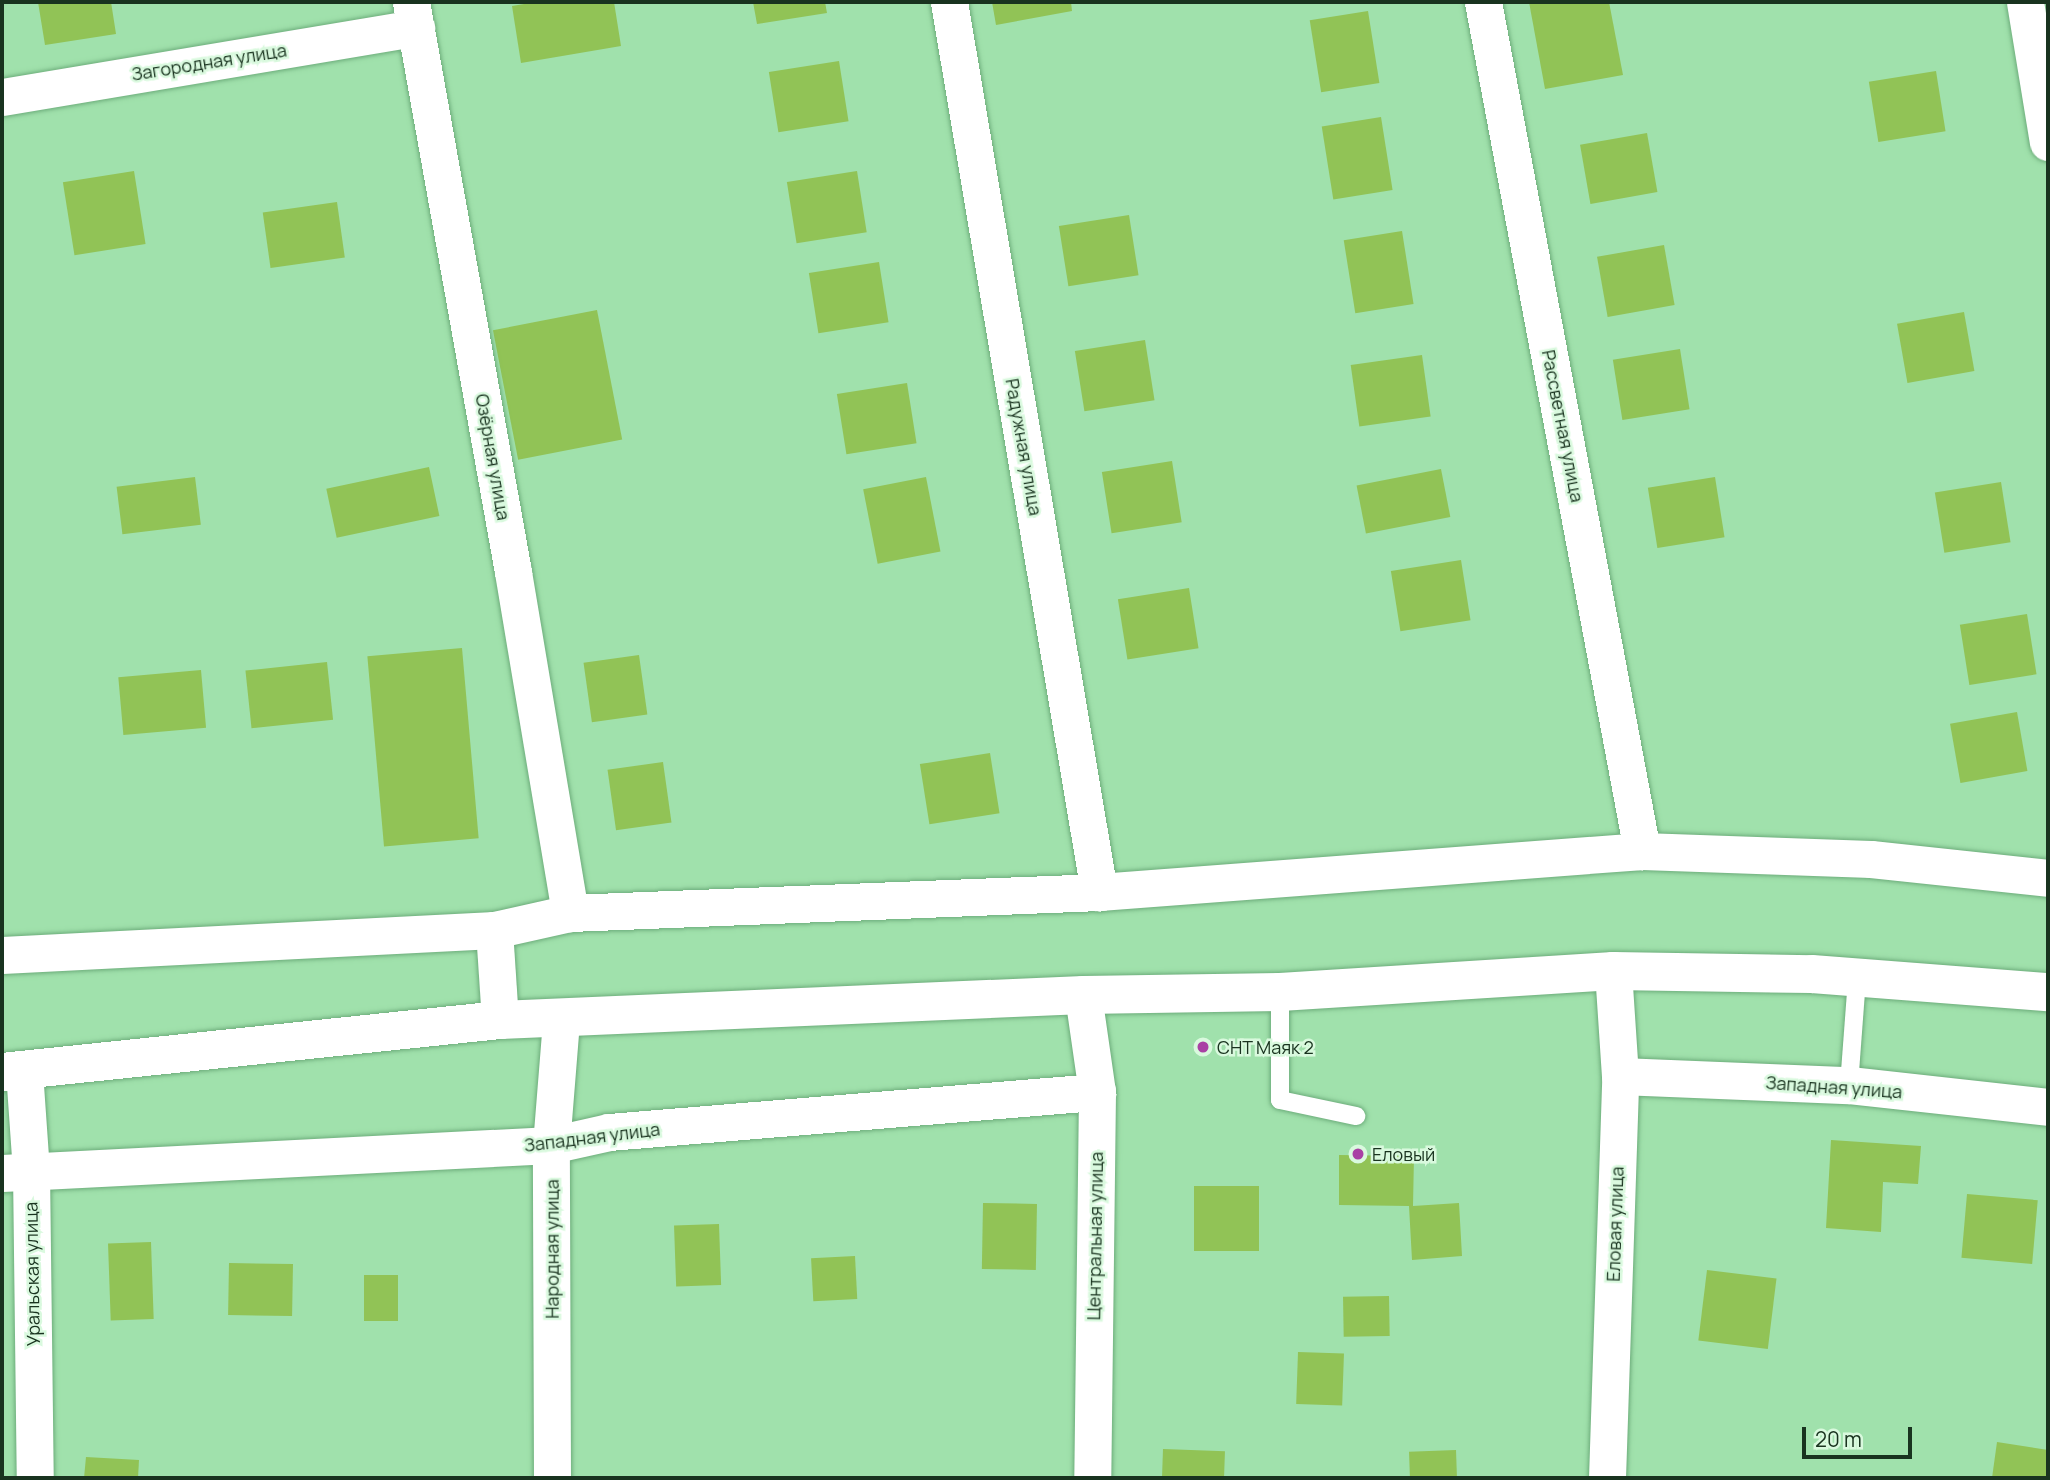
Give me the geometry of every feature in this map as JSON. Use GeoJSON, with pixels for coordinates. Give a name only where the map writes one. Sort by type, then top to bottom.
{"type":"FeatureCollection","features":[{"type":"Feature","properties":{"kind":"street","name":"Радужная улица"},"geometry":{"type":"LineString","coordinates":[[949,2],[1099,892]]}},
{"type":"Feature","properties":{"kind":"street","name":"Рассветная улица"},"geometry":{"type":"LineString","coordinates":[[1483,2],[1642,851]]}},
{"type":"Feature","properties":{"kind":"street"},"geometry":{"type":"LineString","coordinates":[[2025,2],[2048,142]]}},
{"type":"Feature","properties":{"kind":"street","name":"Загородная улица"},"geometry":{"type":"LineString","coordinates":[[2,97],[414,15]]}},
{"type":"Feature","properties":{"kind":"street","name":"Озёрная улица"},"geometry":{"type":"LineString","coordinates":[[414,15],[513,572],[570,914]]}},
{"type":"Feature","properties":{"kind":"street"},"geometry":{"type":"LineString","coordinates":[[2,956],[494,930],[570,914],[1099,892],[1642,851],[1871,859],[2048,878]]}},
{"type":"Feature","properties":{"kind":"street"},"geometry":{"type":"LineString","coordinates":[[494,930],[500,1020]]}},
{"type":"Feature","properties":{"kind":"street"},"geometry":{"type":"LineString","coordinates":[[13,1071],[500,1020],[561,1020],[1083,995],[1280,992],[1613,971],[1857,978],[2048,992]]}},
{"type":"Feature","properties":{"kind":"street","name":"Еловая улица"},"geometry":{"type":"LineString","coordinates":[[1607,1478],[1620,1076],[1613,971]]}},
{"type":"Feature","properties":{"kind":"street","name":"Центральная улица"},"geometry":{"type":"LineString","coordinates":[[1083,995],[1097,1092],[1092,1478]]}},
{"type":"Feature","properties":{"kind":"street","name":"Народная улица"},"geometry":{"type":"LineString","coordinates":[[552,1478],[551,1145],[561,1020]]}},
{"type":"Feature","properties":{"kind":"street","name":"Уральская улица"},"geometry":{"type":"LineString","coordinates":[[13,1071],[16,1172],[35,1478]]}},
{"type":"Feature","properties":{"kind":"street","name":"Западная улица"},"geometry":{"type":"LineString","coordinates":[[1620,1076],[1849,1085],[2048,1107]]}},
{"type":"Feature","properties":{"kind":"street","name":"Западная улица"},"geometry":{"type":"LineString","coordinates":[[16,1172],[551,1145],[609,1132],[1097,1092]]}},
{"type":"Feature","properties":{"kind":"lane"},"geometry":{"type":"LineString","coordinates":[[1849,1085],[1857,978]]}},
{"type":"Feature","properties":{"kind":"lane"},"geometry":{"type":"LineString","coordinates":[[1280,992],[1280,1100],[1356,1116]]}},
{"type":"Feature","properties":{"kind":"building"},"geometry":{"type":"Polygon","coordinates":[[[38,2],[111,2],[116,34],[45,45],[38,2]]]}},
{"type":"Feature","properties":{"kind":"building"},"geometry":{"type":"Polygon","coordinates":[[[536,2],[614,2],[621,46],[521,63],[512,6],[536,2]]]}},
{"type":"Feature","properties":{"kind":"building"},"geometry":{"type":"Polygon","coordinates":[[[753,2],[825,2],[827,13],[757,24],[753,2]]]}},
{"type":"Feature","properties":{"kind":"building"},"geometry":{"type":"Polygon","coordinates":[[[992,2],[1071,2],[1072,11],[996,25],[992,2]]]}},
{"type":"Feature","properties":{"kind":"building"},"geometry":{"type":"Polygon","coordinates":[[[1529,2],[1609,2],[1623,75],[1545,89],[1529,2]]]}},
{"type":"Feature","properties":{"kind":"building"},"geometry":{"type":"Polygon","coordinates":[[[1368,11],[1379,83],[1321,92],[1310,20],[1368,11]]]}},
{"type":"Feature","properties":{"kind":"building"},"geometry":{"type":"Polygon","coordinates":[[[839,61],[849,121],[778,132],[769,72],[839,61]]]}},
{"type":"Feature","properties":{"kind":"building"},"geometry":{"type":"Polygon","coordinates":[[[1936,71],[1946,131],[1878,142],[1869,82],[1936,71]]]}},
{"type":"Feature","properties":{"kind":"building"},"geometry":{"type":"Polygon","coordinates":[[[1381,117],[1393,190],[1333,199],[1322,126],[1381,117]]]}},
{"type":"Feature","properties":{"kind":"building"},"geometry":{"type":"Polygon","coordinates":[[[1647,133],[1657,192],[1590,204],[1580,145],[1647,133]]]}},
{"type":"Feature","properties":{"kind":"building"},"geometry":{"type":"Polygon","coordinates":[[[134,171],[146,244],[74,255],[63,182],[134,171]]]}},
{"type":"Feature","properties":{"kind":"building"},"geometry":{"type":"Polygon","coordinates":[[[857,171],[867,232],[797,243],[787,182],[857,171]]]}},
{"type":"Feature","properties":{"kind":"building"},"geometry":{"type":"Polygon","coordinates":[[[337,202],[345,257],[271,268],[263,212],[337,202]]]}},
{"type":"Feature","properties":{"kind":"building"},"geometry":{"type":"Polygon","coordinates":[[[1129,215],[1139,275],[1068,286],[1059,226],[1129,215]]]}},
{"type":"Feature","properties":{"kind":"building"},"geometry":{"type":"Polygon","coordinates":[[[1402,231],[1414,304],[1355,313],[1344,240],[1402,231]]]}},
{"type":"Feature","properties":{"kind":"building"},"geometry":{"type":"Polygon","coordinates":[[[1664,245],[1675,305],[1608,317],[1597,257],[1664,245]]]}},
{"type":"Feature","properties":{"kind":"building"},"geometry":{"type":"Polygon","coordinates":[[[879,262],[889,322],[818,333],[809,273],[879,262]]]}},
{"type":"Feature","properties":{"kind":"building"},"geometry":{"type":"Polygon","coordinates":[[[597,310],[622,440],[518,460],[493,330],[597,310]]]}},
{"type":"Feature","properties":{"kind":"building"},"geometry":{"type":"Polygon","coordinates":[[[1964,312],[1974,371],[1907,383],[1897,324],[1964,312]]]}},
{"type":"Feature","properties":{"kind":"building"},"geometry":{"type":"Polygon","coordinates":[[[1145,340],[1155,400],[1084,411],[1075,351],[1145,340]]]}},
{"type":"Feature","properties":{"kind":"building"},"geometry":{"type":"Polygon","coordinates":[[[1680,349],[1690,409],[1622,420],[1613,360],[1680,349]]]}},
{"type":"Feature","properties":{"kind":"building"},"geometry":{"type":"Polygon","coordinates":[[[1422,355],[1431,416],[1359,426],[1351,365],[1422,355]]]}},
{"type":"Feature","properties":{"kind":"building"},"geometry":{"type":"Polygon","coordinates":[[[907,383],[917,443],[846,454],[837,394],[907,383]]]}},
{"type":"Feature","properties":{"kind":"building"},"geometry":{"type":"Polygon","coordinates":[[[1172,461],[1182,522],[1112,533],[1102,472],[1172,461]]]}},
{"type":"Feature","properties":{"kind":"building"},"geometry":{"type":"Polygon","coordinates":[[[429,467],[439,516],[337,538],[326,489],[429,467]]]}},
{"type":"Feature","properties":{"kind":"building"},"geometry":{"type":"Polygon","coordinates":[[[1441,469],[1450,517],[1366,534],[1357,485],[1441,469]]]}},
{"type":"Feature","properties":{"kind":"building"},"geometry":{"type":"Polygon","coordinates":[[[195,477],[201,525],[122,534],[117,487],[195,477]]]}},
{"type":"Feature","properties":{"kind":"building"},"geometry":{"type":"Polygon","coordinates":[[[926,477],[941,552],[878,564],[863,489],[926,477]]]}},
{"type":"Feature","properties":{"kind":"building"},"geometry":{"type":"Polygon","coordinates":[[[1715,477],[1725,537],[1657,548],[1648,488],[1715,477]]]}},
{"type":"Feature","properties":{"kind":"building"},"geometry":{"type":"Polygon","coordinates":[[[2001,482],[2011,542],[1944,553],[1935,492],[2001,482]]]}},
{"type":"Feature","properties":{"kind":"building"},"geometry":{"type":"Polygon","coordinates":[[[1461,560],[1471,620],[1400,631],[1391,571],[1461,560]]]}},
{"type":"Feature","properties":{"kind":"building"},"geometry":{"type":"Polygon","coordinates":[[[1189,588],[1199,648],[1127,660],[1118,599],[1189,588]]]}},
{"type":"Feature","properties":{"kind":"building"},"geometry":{"type":"Polygon","coordinates":[[[2027,614],[2037,674],[1969,685],[1960,625],[2027,614]]]}},
{"type":"Feature","properties":{"kind":"building"},"geometry":{"type":"Polygon","coordinates":[[[462,648],[479,838],[384,847],[367,656],[462,648]]]}},
{"type":"Feature","properties":{"kind":"building"},"geometry":{"type":"Polygon","coordinates":[[[639,655],[647,714],[592,722],[584,663],[639,655]]]}},
{"type":"Feature","properties":{"kind":"building"},"geometry":{"type":"Polygon","coordinates":[[[327,662],[333,720],[252,728],[245,671],[327,662]]]}},
{"type":"Feature","properties":{"kind":"building"},"geometry":{"type":"Polygon","coordinates":[[[201,670],[206,728],[123,735],[118,677],[201,670]]]}},
{"type":"Feature","properties":{"kind":"building"},"geometry":{"type":"Polygon","coordinates":[[[2017,712],[2027,771],[1960,783],[1950,724],[2017,712]]]}},
{"type":"Feature","properties":{"kind":"building"},"geometry":{"type":"Polygon","coordinates":[[[990,753],[1000,813],[929,824],[920,764],[990,753]]]}},
{"type":"Feature","properties":{"kind":"building"},"geometry":{"type":"Polygon","coordinates":[[[663,762],[671,822],[616,830],[608,770],[663,762]]]}},
{"type":"Feature","properties":{"kind":"building"},"geometry":{"type":"Polygon","coordinates":[[[1831,1140],[1921,1146],[1918,1184],[1883,1182],[1881,1232],[1826,1228],[1831,1140]]]}},
{"type":"Feature","properties":{"kind":"building"},"geometry":{"type":"Polygon","coordinates":[[[1339,1155],[1414,1156],[1413,1206],[1459,1203],[1462,1256],[1412,1260],[1409,1206],[1339,1205],[1339,1155]]]}},
{"type":"Feature","properties":{"kind":"building"},"geometry":{"type":"Polygon","coordinates":[[[1194,1186],[1259,1186],[1259,1251],[1194,1251],[1194,1186]]]}},
{"type":"Feature","properties":{"kind":"building"},"geometry":{"type":"Polygon","coordinates":[[[1967,1194],[2038,1200],[2032,1264],[1961,1258],[1967,1194]]]}},
{"type":"Feature","properties":{"kind":"building"},"geometry":{"type":"Polygon","coordinates":[[[983,1203],[1037,1204],[1036,1270],[982,1269],[983,1203]]]}},
{"type":"Feature","properties":{"kind":"building"},"geometry":{"type":"Polygon","coordinates":[[[719,1224],[721,1285],[676,1287],[674,1226],[719,1224]]]}},
{"type":"Feature","properties":{"kind":"building"},"geometry":{"type":"Polygon","coordinates":[[[151,1242],[154,1319],[111,1320],[108,1244],[151,1242]]]}},
{"type":"Feature","properties":{"kind":"building"},"geometry":{"type":"Polygon","coordinates":[[[855,1256],[857,1299],[813,1301],[811,1258],[855,1256]]]}},
{"type":"Feature","properties":{"kind":"building"},"geometry":{"type":"Polygon","coordinates":[[[229,1263],[293,1264],[292,1316],[228,1315],[229,1263]]]}},
{"type":"Feature","properties":{"kind":"building"},"geometry":{"type":"Polygon","coordinates":[[[1707,1270],[1776,1279],[1768,1349],[1698,1340],[1707,1270]]]}},
{"type":"Feature","properties":{"kind":"building"},"geometry":{"type":"Polygon","coordinates":[[[364,1275],[398,1275],[398,1321],[364,1321],[364,1275]]]}},
{"type":"Feature","properties":{"kind":"building"},"geometry":{"type":"Polygon","coordinates":[[[1389,1296],[1390,1336],[1344,1337],[1343,1297],[1389,1296]]]}},
{"type":"Feature","properties":{"kind":"building"},"geometry":{"type":"Polygon","coordinates":[[[1298,1352],[1344,1354],[1342,1406],[1296,1404],[1298,1352]]]}},
{"type":"Feature","properties":{"kind":"building"},"geometry":{"type":"Polygon","coordinates":[[[1997,1442],[2048,1450],[2048,1478],[1992,1478],[1997,1442]]]}},
{"type":"Feature","properties":{"kind":"building"},"geometry":{"type":"Polygon","coordinates":[[[1163,1449],[1225,1451],[1224,1478],[1162,1478],[1163,1449]]]}},
{"type":"Feature","properties":{"kind":"building"},"geometry":{"type":"Polygon","coordinates":[[[1456,1450],[1457,1478],[1410,1478],[1409,1452],[1456,1450]]]}},
{"type":"Feature","properties":{"kind":"building"},"geometry":{"type":"Polygon","coordinates":[[[86,1457],[139,1460],[138,1478],[84,1478],[86,1457]]]}},
{"type":"Feature","properties":{"kind":"place","name":"СНТ Маяк 2"},"geometry":{"type":"Point","coordinates":[1203,1047]}},
{"type":"Feature","properties":{"kind":"place","name":"Еловый"},"geometry":{"type":"Point","coordinates":[1358,1154]}}]}
